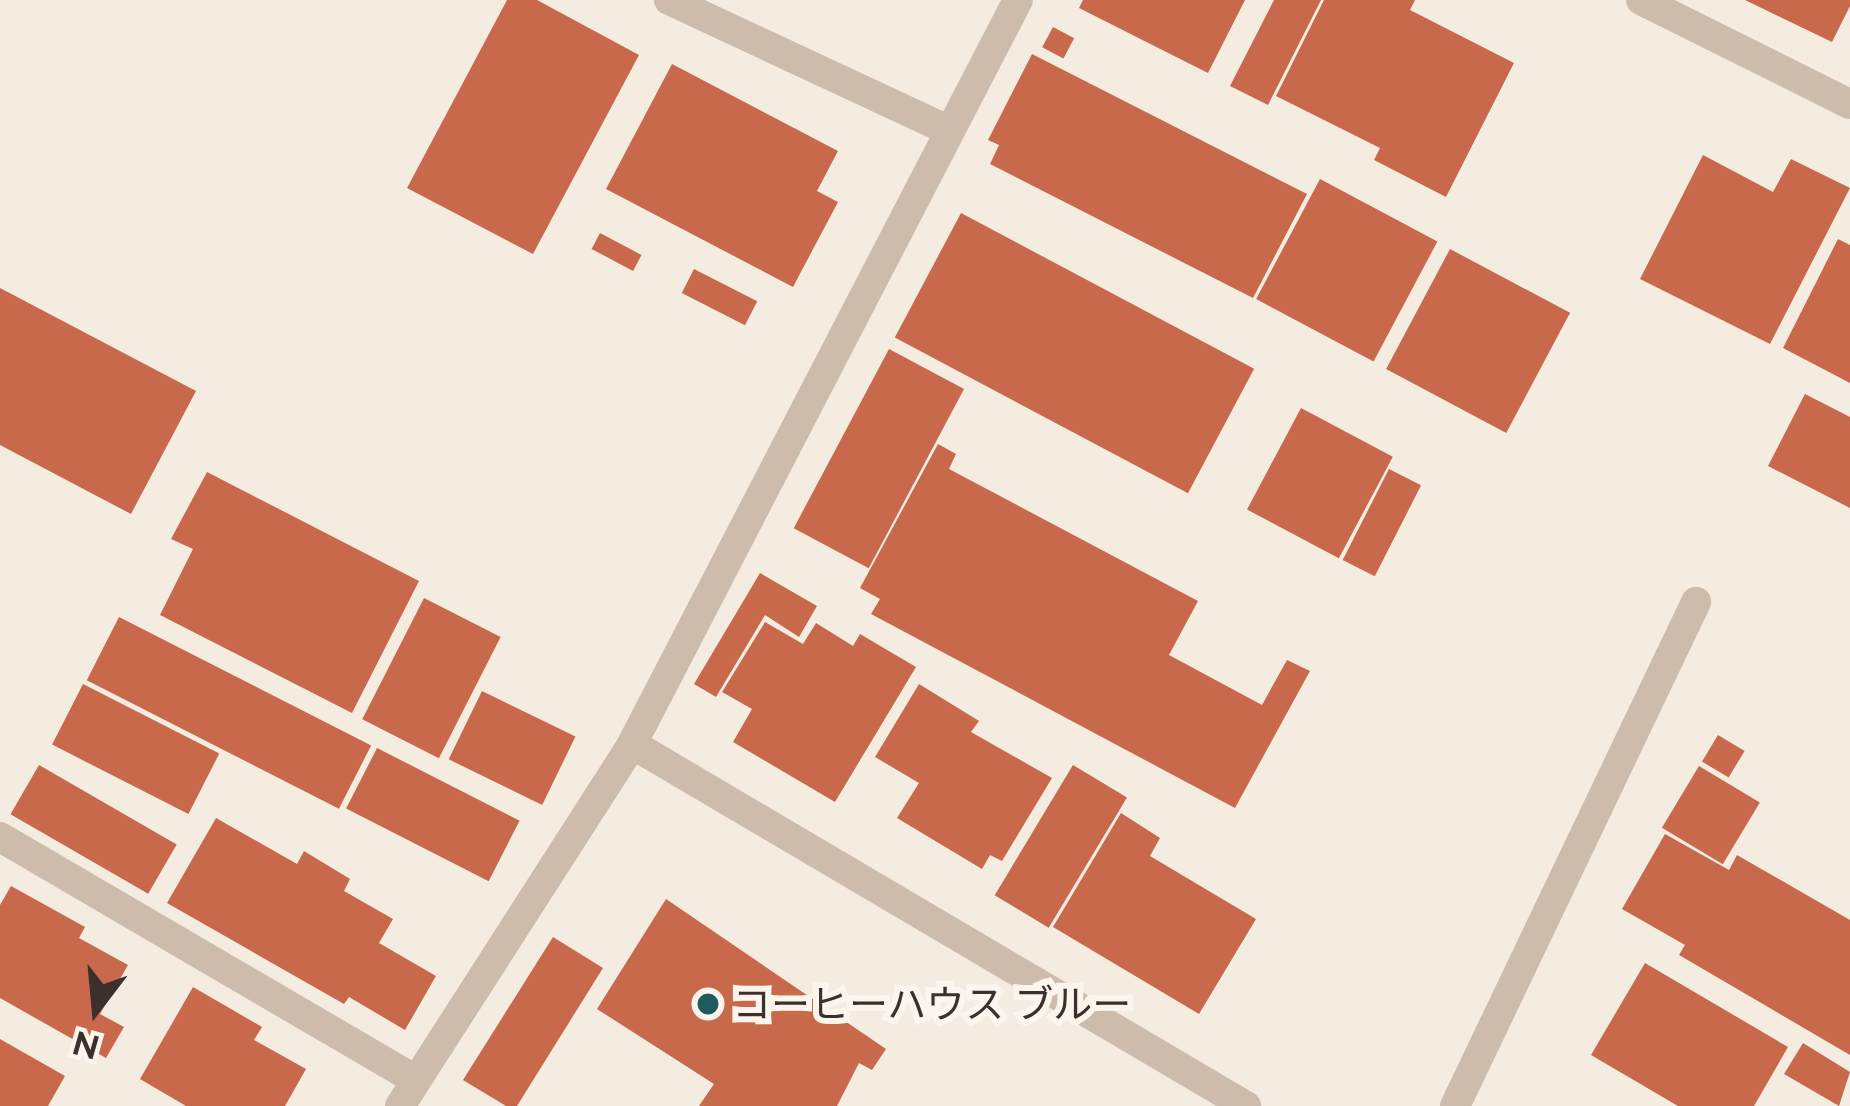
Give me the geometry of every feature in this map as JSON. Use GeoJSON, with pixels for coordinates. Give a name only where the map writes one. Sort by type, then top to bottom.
{"type":"FeatureCollection","features":[{"type":"Feature","properties":{"kind":"street"},"geometry":{"type":"LineString","coordinates":[[669,0],[948,130]]}},
{"type":"Feature","properties":{"kind":"street"},"geometry":{"type":"LineString","coordinates":[[0,837],[407,1093],[632,744],[1018,0]]}},
{"type":"Feature","properties":{"kind":"street"},"geometry":{"type":"LineString","coordinates":[[1641,0],[1850,104]]}},
{"type":"Feature","properties":{"kind":"street"},"geometry":{"type":"LineString","coordinates":[[1455,1106],[1696,602]]}},
{"type":"Feature","properties":{"kind":"street"},"geometry":{"type":"LineString","coordinates":[[632,744],[1246,1106]]}},
{"type":"Feature","properties":{"kind":"building"},"geometry":{"type":"Polygon","coordinates":[[[507,0],[537,0],[639,55],[533,254],[407,188],[507,0]]]}},
{"type":"Feature","properties":{"kind":"building"},"geometry":{"type":"Polygon","coordinates":[[[1083,0],[1245,0],[1208,73],[1079,8],[1083,0]]]}},
{"type":"Feature","properties":{"kind":"building"},"geometry":{"type":"Polygon","coordinates":[[[1274,0],[1321,0],[1268,105],[1230,86],[1274,0]]]}},
{"type":"Feature","properties":{"kind":"building"},"geometry":{"type":"Polygon","coordinates":[[[1324,0],[1415,0],[1410,10],[1514,63],[1446,197],[1374,160],[1380,148],[1276,96],[1324,0]]]}},
{"type":"Feature","properties":{"kind":"building"},"geometry":{"type":"Polygon","coordinates":[[[1745,0],[1850,0],[1850,6],[1832,42],[1745,0]]]}},
{"type":"Feature","properties":{"kind":"building"},"geometry":{"type":"Polygon","coordinates":[[[1053,27],[1074,38],[1063,59],[1042,47],[1053,27]]]}},
{"type":"Feature","properties":{"kind":"building"},"geometry":{"type":"Polygon","coordinates":[[[1032,54],[1307,194],[1253,298],[990,164],[999,145],[988,140],[1032,54]]]}},
{"type":"Feature","properties":{"kind":"building"},"geometry":{"type":"Polygon","coordinates":[[[672,64],[838,151],[817,191],[838,202],[793,287],[606,189],[672,64]]]}},
{"type":"Feature","properties":{"kind":"building"},"geometry":{"type":"Polygon","coordinates":[[[1703,155],[1773,192],[1791,159],[1850,188],[1770,344],[1640,279],[1703,155]]]}},
{"type":"Feature","properties":{"kind":"building"},"geometry":{"type":"Polygon","coordinates":[[[1320,179],[1437,241],[1374,362],[1256,299],[1320,179]]]}},
{"type":"Feature","properties":{"kind":"building"},"geometry":{"type":"Polygon","coordinates":[[[961,213],[1254,369],[1188,493],[895,337],[961,213]]]}},
{"type":"Feature","properties":{"kind":"building"},"geometry":{"type":"Polygon","coordinates":[[[600,233],[641,255],[633,271],[592,249],[600,233]]]}},
{"type":"Feature","properties":{"kind":"building"},"geometry":{"type":"Polygon","coordinates":[[[1838,239],[1850,245],[1850,383],[1783,348],[1838,239]]]}},
{"type":"Feature","properties":{"kind":"building"},"geometry":{"type":"Polygon","coordinates":[[[1450,249],[1570,313],[1506,433],[1386,369],[1450,249]]]}},
{"type":"Feature","properties":{"kind":"building"},"geometry":{"type":"Polygon","coordinates":[[[694,269],[757,301],[745,325],[682,293],[694,269]]]}},
{"type":"Feature","properties":{"kind":"building"},"geometry":{"type":"Polygon","coordinates":[[[0,288],[196,391],[131,514],[0,445],[0,288]]]}},
{"type":"Feature","properties":{"kind":"building"},"geometry":{"type":"Polygon","coordinates":[[[889,349],[964,389],[869,568],[794,528],[889,349]]]}},
{"type":"Feature","properties":{"kind":"building"},"geometry":{"type":"Polygon","coordinates":[[[1805,394],[1850,417],[1850,508],[1768,466],[1805,394]]]}},
{"type":"Feature","properties":{"kind":"building"},"geometry":{"type":"Polygon","coordinates":[[[1301,408],[1393,457],[1339,558],[1247,510],[1301,408]]]}},
{"type":"Feature","properties":{"kind":"building"},"geometry":{"type":"Polygon","coordinates":[[[938,444],[956,454],[949,469],[1198,601],[1169,655],[1262,705],[1287,660],[1310,671],[1235,808],[871,614],[880,599],[860,588],[938,444]]]}},
{"type":"Feature","properties":{"kind":"building"},"geometry":{"type":"Polygon","coordinates":[[[1389,469],[1421,485],[1375,576],[1343,560],[1389,469]]]}},
{"type":"Feature","properties":{"kind":"building"},"geometry":{"type":"Polygon","coordinates":[[[207,472],[419,581],[352,713],[160,615],[193,549],[171,539],[207,472]]]}},
{"type":"Feature","properties":{"kind":"building"},"geometry":{"type":"Polygon","coordinates":[[[760,573],[817,606],[799,637],[765,615],[716,697],[694,684],[760,573]]]}},
{"type":"Feature","properties":{"kind":"building"},"geometry":{"type":"Polygon","coordinates":[[[424,598],[501,637],[439,758],[362,719],[424,598]]]}},
{"type":"Feature","properties":{"kind":"building"},"geometry":{"type":"Polygon","coordinates":[[[119,617],[371,745],[339,809],[87,680],[119,617]]]}},
{"type":"Feature","properties":{"kind":"building"},"geometry":{"type":"Polygon","coordinates":[[[765,622],[803,644],[816,623],[853,646],[860,634],[916,667],[835,802],[733,742],[752,709],[722,692],[765,622]]]}},
{"type":"Feature","properties":{"kind":"building"},"geometry":{"type":"Polygon","coordinates":[[[83,684],[219,753],[188,814],[52,745],[83,684]]]}},
{"type":"Feature","properties":{"kind":"building"},"geometry":{"type":"Polygon","coordinates":[[[919,684],[979,721],[971,732],[1052,778],[1002,861],[990,855],[982,869],[897,818],[919,783],[875,757],[919,684]]]}},
{"type":"Feature","properties":{"kind":"building"},"geometry":{"type":"Polygon","coordinates":[[[482,691],[575,737],[542,805],[449,759],[482,691]]]}},
{"type":"Feature","properties":{"kind":"building"},"geometry":{"type":"Polygon","coordinates":[[[1718,735],[1745,751],[1729,778],[1702,762],[1718,735]]]}},
{"type":"Feature","properties":{"kind":"building"},"geometry":{"type":"Polygon","coordinates":[[[377,748],[520,821],[489,881],[346,809],[377,748]]]}},
{"type":"Feature","properties":{"kind":"building"},"geometry":{"type":"Polygon","coordinates":[[[39,765],[177,844],[148,894],[10,814],[39,765]]]}},
{"type":"Feature","properties":{"kind":"building"},"geometry":{"type":"Polygon","coordinates":[[[1073,765],[1127,797],[1049,928],[995,895],[1073,765]]]}},
{"type":"Feature","properties":{"kind":"building"},"geometry":{"type":"Polygon","coordinates":[[[1699,766],[1760,803],[1723,864],[1662,828],[1699,766]]]}},
{"type":"Feature","properties":{"kind":"building"},"geometry":{"type":"Polygon","coordinates":[[[1121,813],[1160,838],[1150,856],[1256,919],[1199,1014],[1053,927],[1121,813]]]}},
{"type":"Feature","properties":{"kind":"building"},"geometry":{"type":"Polygon","coordinates":[[[216,818],[297,864],[304,851],[350,879],[344,891],[393,919],[379,943],[436,976],[405,1030],[349,997],[344,1004],[167,903],[216,818]]]}},
{"type":"Feature","properties":{"kind":"building"},"geometry":{"type":"Polygon","coordinates":[[[1665,834],[1729,870],[1737,855],[1850,920],[1850,1055],[1679,955],[1685,945],[1622,909],[1665,834]]]}},
{"type":"Feature","properties":{"kind":"building"},"geometry":{"type":"Polygon","coordinates":[[[11,886],[85,927],[79,938],[128,965],[100,1014],[124,1027],[106,1058],[0,998],[0,905],[11,886]]]}},
{"type":"Feature","properties":{"kind":"building","name":"コーヒーハウス ブルー"},"geometry":{"type":"Polygon","coordinates":[[[666,899],[886,1049],[872,1070],[859,1063],[837,1106],[699,1106],[714,1084],[597,1009],[666,899]]]}},
{"type":"Feature","properties":{"kind":"building"},"geometry":{"type":"Polygon","coordinates":[[[553,937],[603,968],[517,1106],[506,1106],[463,1080],[553,937]]]}},
{"type":"Feature","properties":{"kind":"building"},"geometry":{"type":"Polygon","coordinates":[[[1645,963],[1788,1047],[1754,1106],[1678,1106],[1591,1055],[1645,963]]]}},
{"type":"Feature","properties":{"kind":"building"},"geometry":{"type":"Polygon","coordinates":[[[193,987],[262,1027],[254,1040],[306,1069],[285,1106],[186,1106],[140,1079],[193,987]]]}},
{"type":"Feature","properties":{"kind":"building"},"geometry":{"type":"Polygon","coordinates":[[[0,1039],[65,1076],[48,1106],[0,1106],[0,1039]]]}},
{"type":"Feature","properties":{"kind":"building"},"geometry":{"type":"Polygon","coordinates":[[[1803,1043],[1850,1072],[1839,1106],[1784,1074],[1803,1043]]]}},
{"type":"Feature","properties":{"kind":"place","name":"コーヒーハウス ブルー"},"geometry":{"type":"Point","coordinates":[708,1004]}}]}
